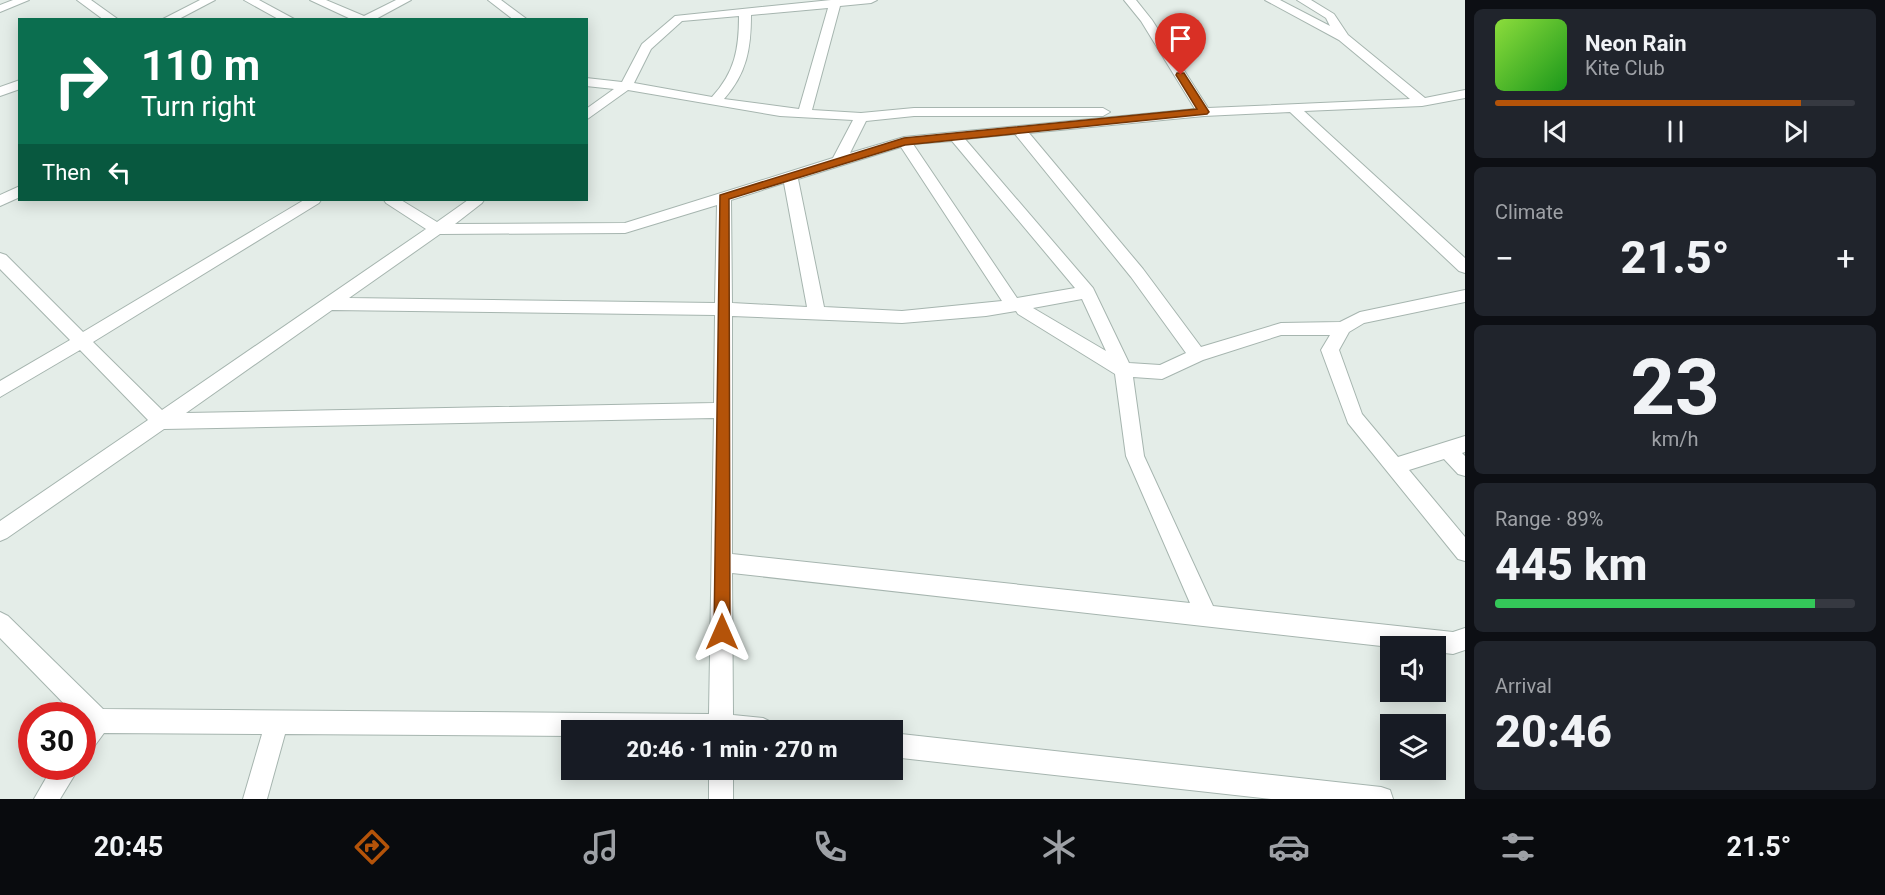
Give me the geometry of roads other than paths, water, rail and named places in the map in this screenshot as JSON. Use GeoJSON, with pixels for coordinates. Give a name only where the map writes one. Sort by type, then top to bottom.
{"type":"FeatureCollection","features":[{"type":"Feature","properties":{"kind":"street"},"geometry":{"type":"LineString","coordinates":[[0,9],[23,0]]}},
{"type":"Feature","properties":{"kind":"street"},"geometry":{"type":"LineString","coordinates":[[82,0],[110,18]]}},
{"type":"Feature","properties":{"kind":"street"},"geometry":{"type":"LineString","coordinates":[[171,18],[209,0]]}},
{"type":"Feature","properties":{"kind":"street"},"geometry":{"type":"LineString","coordinates":[[250,0],[286,18]]}},
{"type":"Feature","properties":{"kind":"street"},"geometry":{"type":"LineString","coordinates":[[316,0],[359,18]]}},
{"type":"Feature","properties":{"kind":"street"},"geometry":{"type":"LineString","coordinates":[[368,18],[405,0]]}},
{"type":"Feature","properties":{"kind":"street"},"geometry":{"type":"LineString","coordinates":[[494,0],[519,18]]}},
{"type":"Feature","properties":{"kind":"street"},"geometry":{"type":"LineString","coordinates":[[588,114],[626,86],[646,47],[679,18],[745,14],[835,2],[872,0]]}},
{"type":"Feature","properties":{"kind":"street"},"geometry":{"type":"LineString","coordinates":[[1130,0],[1146,20],[1204,112]]}},
{"type":"Feature","properties":{"kind":"street"},"geometry":{"type":"LineString","coordinates":[[1271,0],[1343,37],[1422,102]]}},
{"type":"Feature","properties":{"kind":"street"},"geometry":{"type":"LineString","coordinates":[[1303,0],[1330,16],[1343,37]]}},
{"type":"Feature","properties":{"kind":"street"},"geometry":{"type":"LineString","coordinates":[[804,114],[835,2]]}},
{"type":"Feature","properties":{"kind":"street"},"geometry":{"type":"LineString","coordinates":[[715,101],[731,84],[745,55],[745,14]]}},
{"type":"Feature","properties":{"kind":"street"},"geometry":{"type":"LineString","coordinates":[[588,82],[626,86],[780,112],[861,117],[914,112],[1204,112],[1422,102],[1465,94]]}},
{"type":"Feature","properties":{"kind":"street"},"geometry":{"type":"LineString","coordinates":[[0,92],[18,85]]}},
{"type":"Feature","properties":{"kind":"street"},"geometry":{"type":"LineString","coordinates":[[1293,108],[1465,267]]}},
{"type":"Feature","properties":{"kind":"street"},"geometry":{"type":"LineString","coordinates":[[393,201],[437,230],[625,228],[904,141],[1204,112]]}},
{"type":"Feature","properties":{"kind":"street"},"geometry":{"type":"LineString","coordinates":[[839,161],[861,117]]}},
{"type":"Feature","properties":{"kind":"street"},"geometry":{"type":"LineString","coordinates":[[1019,130],[1137,273],[1197,355]]}},
{"type":"Feature","properties":{"kind":"street"},"geometry":{"type":"LineString","coordinates":[[955,136],[1086,292],[1123,370],[1135,456],[1206,615]]}},
{"type":"Feature","properties":{"kind":"street"},"geometry":{"type":"LineString","coordinates":[[904,141],[1018,307],[1123,370],[1162,372],[1197,355],[1281,329],[1343,328]]}},
{"type":"Feature","properties":{"kind":"street"},"geometry":{"type":"LineString","coordinates":[[790,177],[817,314]]}},
{"type":"Feature","properties":{"kind":"street"},"geometry":{"type":"LineString","coordinates":[[0,201],[18,192]]}},
{"type":"Feature","properties":{"kind":"street"},"geometry":{"type":"LineString","coordinates":[[721,720],[724,197]]}},
{"type":"Feature","properties":{"kind":"street"},"geometry":{"type":"LineString","coordinates":[[0,390],[312,201]]}},
{"type":"Feature","properties":{"kind":"street"},"geometry":{"type":"LineString","coordinates":[[0,532],[476,201]]}},
{"type":"Feature","properties":{"kind":"street"},"geometry":{"type":"LineString","coordinates":[[0,259],[161,421],[723,410]]}},
{"type":"Feature","properties":{"kind":"street"},"geometry":{"type":"LineString","coordinates":[[330,304],[723,309],[902,317],[1018,307],[1086,292]]}},
{"type":"Feature","properties":{"kind":"street"},"geometry":{"type":"LineString","coordinates":[[1465,296],[1360,318],[1343,328],[1330,350],[1354,418],[1465,552]]}},
{"type":"Feature","properties":{"kind":"street"},"geometry":{"type":"LineString","coordinates":[[1394,467],[1456,447],[1465,468]]}},
{"type":"Feature","properties":{"kind":"street"},"geometry":{"type":"LineString","coordinates":[[722,562],[1452,643],[1465,639]]}},
{"type":"Feature","properties":{"kind":"street"},"geometry":{"type":"LineString","coordinates":[[0,623],[98,721],[561,726]]}},
{"type":"Feature","properties":{"kind":"street"},"geometry":{"type":"LineString","coordinates":[[255,799],[277,722]]}},
{"type":"Feature","properties":{"kind":"street"},"geometry":{"type":"LineString","coordinates":[[903,746],[1381,799]]}},
{"type":"Feature","properties":{"kind":"street"},"geometry":{"type":"LineString","coordinates":[[46,799],[59,780]]}},
{"type":"Feature","properties":{"kind":"street"},"geometry":{"type":"LineString","coordinates":[[721,780],[721,799]]}}]}
